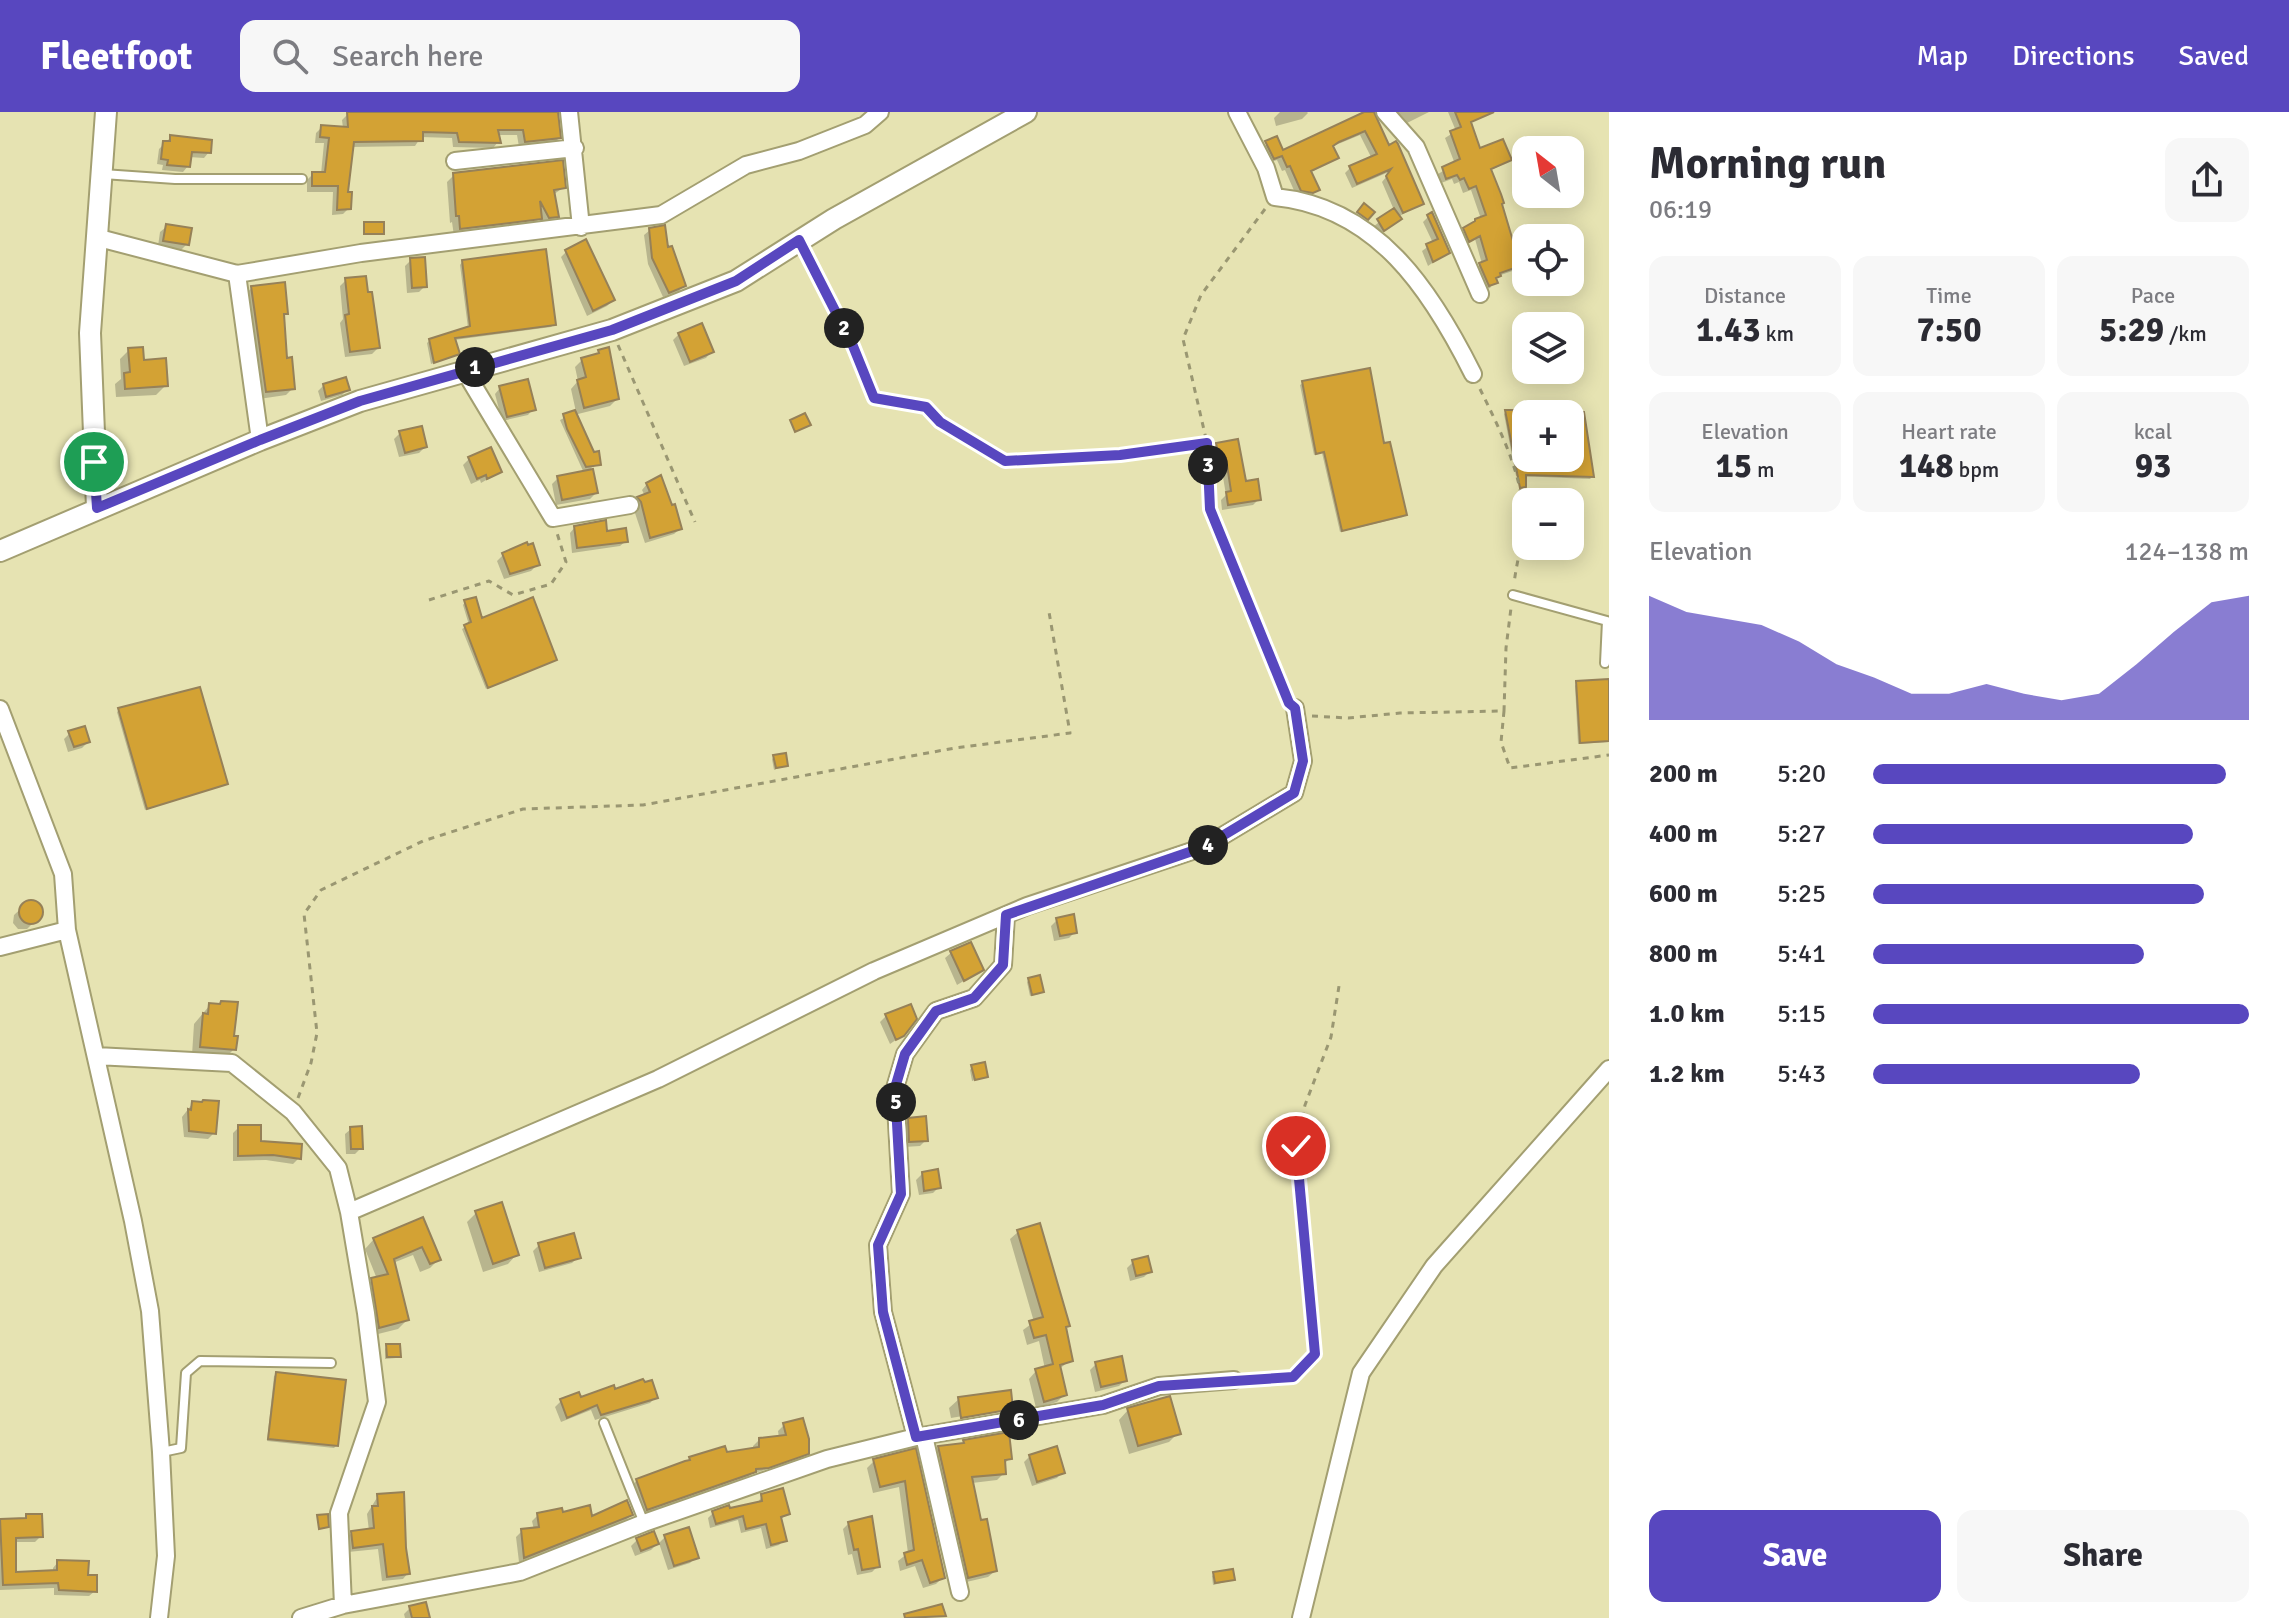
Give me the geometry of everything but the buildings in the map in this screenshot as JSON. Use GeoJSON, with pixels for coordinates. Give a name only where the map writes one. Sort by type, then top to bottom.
{"type":"FeatureCollection","features":[{"type":"Feature","properties":{"kind":"street"},"geometry":{"type":"LineString","coordinates":[[97,508],[90,333],[106,112]]}},
{"type":"Feature","properties":{"kind":"street"},"geometry":{"type":"LineString","coordinates":[[569,112],[581,227]]}},
{"type":"Feature","properties":{"kind":"street"},"geometry":{"type":"LineString","coordinates":[[99,238],[237,274],[361,253],[661,215],[746,165],[812,146],[865,125],[880,112]]}},
{"type":"Feature","properties":{"kind":"street"},"geometry":{"type":"LineString","coordinates":[[0,551],[260,440],[360,401],[612,330],[736,281],[799,240],[934,161],[1026,112]]}},
{"type":"Feature","properties":{"kind":"street"},"geometry":{"type":"LineString","coordinates":[[1237,112],[1266,168],[1275,197],[1298,199],[1330,210],[1365,230],[1394,253],[1429,294],[1447,321],[1473,374]]}},
{"type":"Feature","properties":{"kind":"street"},"geometry":{"type":"LineString","coordinates":[[1385,112],[1416,147],[1480,294]]}},
{"type":"Feature","properties":{"kind":"street"},"geometry":{"type":"LineString","coordinates":[[455,161],[575,148]]}},
{"type":"Feature","properties":{"kind":"street"},"geometry":{"type":"LineString","coordinates":[[237,274],[260,440]]}},
{"type":"Feature","properties":{"kind":"street"},"geometry":{"type":"LineString","coordinates":[[464,370],[553,518],[630,505]]}},
{"type":"Feature","properties":{"kind":"street"},"geometry":{"type":"LineString","coordinates":[[349,1212],[658,1079],[874,971],[1006,915],[1204,847],[1294,793],[1303,761],[1295,708]]}},
{"type":"Feature","properties":{"kind":"street"},"geometry":{"type":"LineString","coordinates":[[0,709],[63,874],[67,930],[150,1311],[166,1556],[159,1618]]}},
{"type":"Feature","properties":{"kind":"street"},"geometry":{"type":"LineString","coordinates":[[960,1592],[920,1436],[883,1312],[878,1245],[901,1194],[895,1088],[905,1054],[936,1011],[974,998],[1003,965],[1006,915]]}},
{"type":"Feature","properties":{"kind":"street"},"geometry":{"type":"LineString","coordinates":[[0,947],[67,930]]}},
{"type":"Feature","properties":{"kind":"street"},"geometry":{"type":"LineString","coordinates":[[96,1056],[232,1063],[293,1112],[338,1168],[349,1212],[366,1313],[377,1402],[339,1513],[343,1605]]}},
{"type":"Feature","properties":{"kind":"street"},"geometry":{"type":"LineString","coordinates":[[1301,1618],[1361,1373],[1434,1266],[1609,1069]]}},
{"type":"Feature","properties":{"kind":"street"},"geometry":{"type":"LineString","coordinates":[[301,1618],[343,1605],[520,1572],[644,1523],[827,1459],[920,1436],[1103,1405],[1159,1386],[1234,1380]]}},
{"type":"Feature","properties":{"kind":"lane"},"geometry":{"type":"LineString","coordinates":[[103,174],[175,179],[302,179]]}},
{"type":"Feature","properties":{"kind":"lane"},"geometry":{"type":"LineString","coordinates":[[1513,595],[1607,621],[1605,663]]}},
{"type":"Feature","properties":{"kind":"lane"},"geometry":{"type":"LineString","coordinates":[[161,1452],[181,1448],[186,1373],[200,1361],[331,1363]]}},
{"type":"Feature","properties":{"kind":"lane"},"geometry":{"type":"LineString","coordinates":[[604,1423],[644,1523]]}},
{"type":"Feature","properties":{"kind":"path"},"geometry":{"type":"LineString","coordinates":[[1275,197],[1201,295],[1183,339],[1207,443],[1210,509],[1289,703],[1317,718],[1504,711]]}},
{"type":"Feature","properties":{"kind":"path"},"geometry":{"type":"LineString","coordinates":[[799,240],[853,346],[874,398],[926,407],[940,422],[1005,461],[1120,455],[1207,443]]}},
{"type":"Feature","properties":{"kind":"path"},"geometry":{"type":"LineString","coordinates":[[612,330],[695,522]]}},
{"type":"Feature","properties":{"kind":"path"},"geometry":{"type":"LineString","coordinates":[[1473,374],[1498,425],[1519,487],[1523,526],[1506,648],[1501,742],[1510,768],[1609,755]]}},
{"type":"Feature","properties":{"kind":"path"},"geometry":{"type":"LineString","coordinates":[[429,600],[489,581],[513,595],[551,584],[566,562],[553,518]]}},
{"type":"Feature","properties":{"kind":"path"},"geometry":{"type":"LineString","coordinates":[[293,1112],[311,1063],[317,1033],[304,914],[321,890],[423,841],[523,809],[643,805],[955,748],[1070,733],[1049,612]]}},
{"type":"Feature","properties":{"kind":"path"},"geometry":{"type":"LineString","coordinates":[[1234,1380],[1293,1377],[1315,1354],[1296,1146],[1305,1105],[1331,1037],[1339,986]]}},
{"type":"Feature","properties":{"kind":"route"},"geometry":{"type":"LineString","coordinates":[[94,462],[97,508],[360,401],[612,330],[736,281],[799,240],[853,346],[874,398],[926,407],[940,422],[1005,461],[1120,455],[1207,443],[1210,509],[1289,703],[1295,708],[1303,761],[1294,793],[1204,847],[1006,915],[1003,965],[974,998],[936,1011],[905,1054],[895,1088],[901,1194],[878,1245],[883,1312],[916,1437],[1103,1405],[1159,1386],[1293,1377],[1315,1354],[1296,1146]]}}]}
